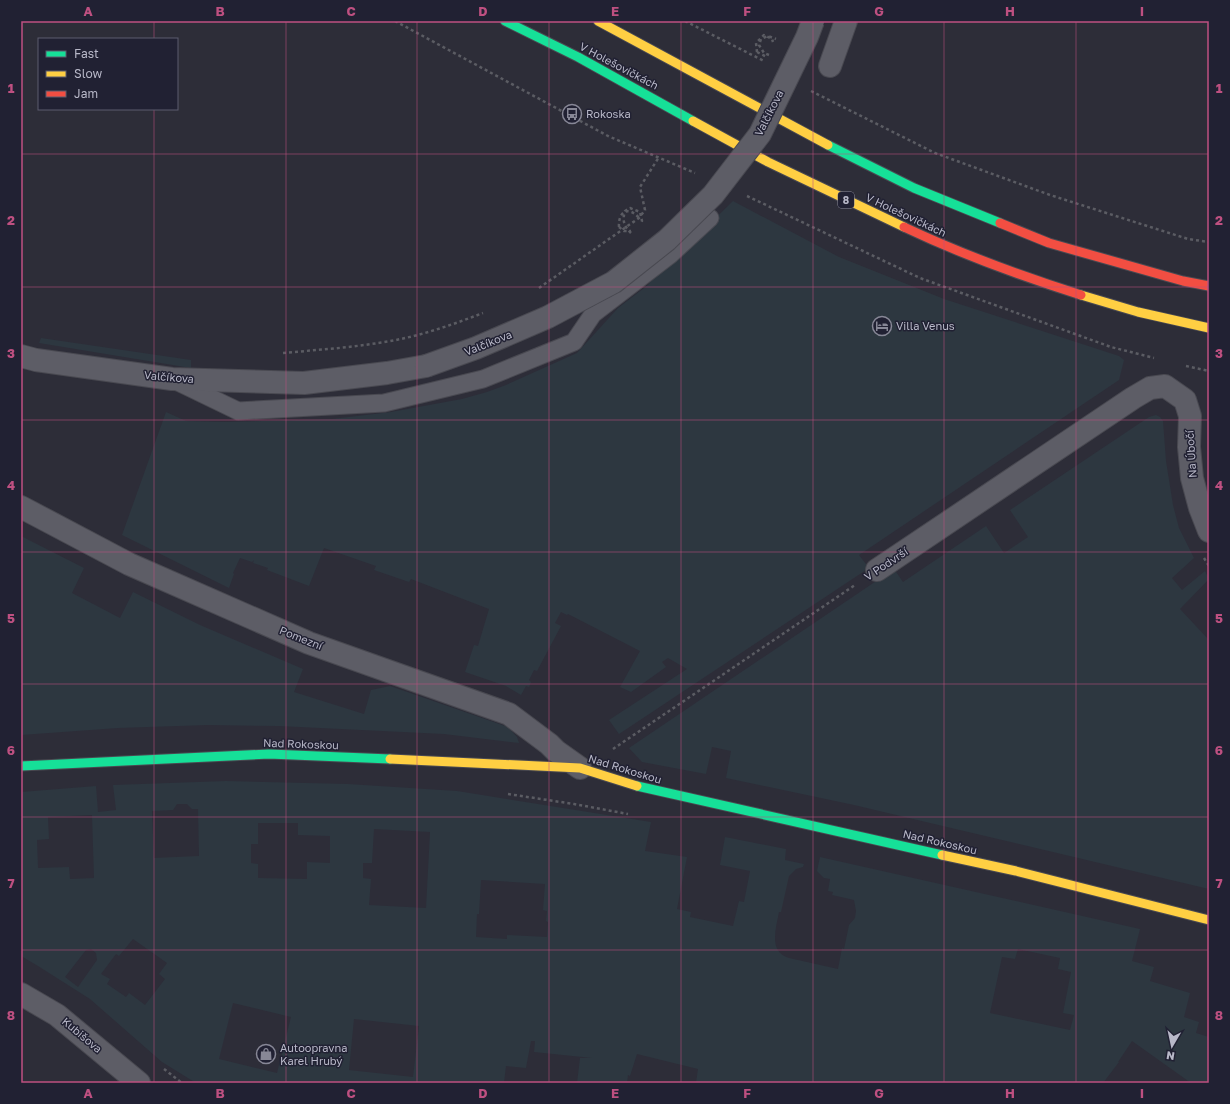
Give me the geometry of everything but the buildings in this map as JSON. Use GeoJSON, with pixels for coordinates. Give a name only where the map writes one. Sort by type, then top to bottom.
{"type":"FeatureCollection","features":[{"type":"Feature","properties":{"kind":"main road","name":"V Holešovičkách"},"geometry":{"type":"LineString","coordinates":[[505,21],[578,58],[768,162],[946,247],[1034,280],[1138,312],[1209,328]]}},
{"type":"Feature","properties":{"kind":"main road"},"geometry":{"type":"LineString","coordinates":[[598,21],[800,131],[914,188],[1049,243],[1183,281],[1209,286]]}},
{"type":"Feature","properties":{"kind":"main road","name":"Nad Rokoskou"},"geometry":{"type":"LineString","coordinates":[[21,766],[269,754],[580,768],[645,789],[1016,872],[1209,920]]}},
{"type":"Feature","properties":{"kind":"street","name":"Valčíkova"},"geometry":{"type":"LineString","coordinates":[[21,356],[36,360],[172,379],[304,383],[387,373],[426,366],[476,348],[548,317],[614,282],[666,240],[713,195],[760,134],[807,37],[813,21]]}},
{"type":"Feature","properties":{"kind":"street"},"geometry":{"type":"LineString","coordinates":[[830,66],[846,21]]}},
{"type":"Feature","properties":{"kind":"street","name":"Na Úbočí"},"geometry":{"type":"LineString","coordinates":[[1165,386],[1185,400],[1190,416],[1189,447],[1192,478],[1200,508],[1209,530]]}},
{"type":"Feature","properties":{"kind":"street","name":"V Podvrší"},"geometry":{"type":"LineString","coordinates":[[877,570],[1133,398],[1150,388],[1165,386]]}},
{"type":"Feature","properties":{"kind":"street","name":"Pomezní"},"geometry":{"type":"LineString","coordinates":[[21,507],[129,564],[309,643],[509,714],[580,768]]}},
{"type":"Feature","properties":{"kind":"street","name":"Kubišova"},"geometry":{"type":"LineString","coordinates":[[21,994],[57,1015],[139,1083]]}},
{"type":"Feature","properties":{"kind":"lane"},"geometry":{"type":"LineString","coordinates":[[172,379],[238,411],[384,403],[482,380],[574,342],[592,314],[670,255],[710,218]]}},
{"type":"Feature","properties":{"kind":"path"},"geometry":{"type":"LineString","coordinates":[[395,21],[608,136],[701,176]]}},
{"type":"Feature","properties":{"kind":"path"},"geometry":{"type":"LineString","coordinates":[[685,21],[766,62]]}},
{"type":"Feature","properties":{"kind":"path"},"geometry":{"type":"LineString","coordinates":[[764,53],[759,46],[761,39],[768,36],[776,38],[776,43],[772,39],[764,35],[756,43],[757,52],[766,58],[774,55]]}},
{"type":"Feature","properties":{"kind":"path"},"geometry":{"type":"LineString","coordinates":[[809,90],[935,153],[1050,195],[1188,239],[1209,242]]}},
{"type":"Feature","properties":{"kind":"path"},"geometry":{"type":"LineString","coordinates":[[538,289],[639,218],[645,210],[640,187],[659,157]]}},
{"type":"Feature","properties":{"kind":"path"},"geometry":{"type":"LineString","coordinates":[[742,194],[920,278],[1111,347],[1156,359]]}},
{"type":"Feature","properties":{"kind":"path"},"geometry":{"type":"LineString","coordinates":[[625,227],[623,219],[625,211],[630,208],[640,212],[642,221],[640,225]]}},
{"type":"Feature","properties":{"kind":"path"},"geometry":{"type":"LineString","coordinates":[[634,230],[630,232],[618,228],[618,219],[621,214],[628,211],[634,212],[639,218]]}},
{"type":"Feature","properties":{"kind":"path"},"geometry":{"type":"LineString","coordinates":[[281,353],[378,343],[414,336],[445,328],[488,311]]}},
{"type":"Feature","properties":{"kind":"path"},"geometry":{"type":"LineString","coordinates":[[1186,366],[1209,371]]}},
{"type":"Feature","properties":{"kind":"path","name":"V Podvrší"},"geometry":{"type":"LineString","coordinates":[[611,750],[877,570]]}},
{"type":"Feature","properties":{"kind":"path"},"geometry":{"type":"LineString","coordinates":[[505,794],[574,804],[634,816]]}},
{"type":"Feature","properties":{"kind":"shaded area"},"geometry":{"type":"Polygon","coordinates":[[[733,201],[839,257],[944,299],[1119,356],[1124,360],[1119,380],[859,555],[869,568],[619,734],[609,720],[687,669],[668,658],[662,662],[666,667],[631,692],[620,687],[640,651],[568,614],[567,615],[561,612],[555,623],[561,626],[537,671],[534,670],[529,680],[531,682],[529,687],[526,686],[521,695],[506,686],[465,672],[474,645],[478,646],[489,609],[411,579],[409,582],[374,570],[376,566],[324,548],[309,586],[267,570],[268,568],[253,563],[254,560],[252,562],[240,558],[233,573],[234,574],[229,588],[122,535],[166,412],[186,421],[226,422],[332,419],[391,412],[462,399],[506,385],[577,353],[618,308],[648,285],[656,274],[678,255],[733,201]]]}},
{"type":"Feature","properties":{"kind":"shaded area"},"geometry":{"type":"Polygon","coordinates":[[[41,338],[191,360],[191,368],[39,343],[41,338]]]}},
{"type":"Feature","properties":{"kind":"shaded area"},"geometry":{"type":"Polygon","coordinates":[[[1156,415],[1163,421],[1166,461],[1173,505],[1179,528],[1194,558],[1172,578],[1182,590],[1205,571],[1209,579],[1180,609],[1209,640],[1209,889],[854,805],[726,778],[731,751],[712,747],[706,774],[642,762],[629,748],[894,569],[903,582],[986,526],[1004,553],[1028,537],[1010,510],[1149,417],[1156,415]]]}},
{"type":"Feature","properties":{"kind":"shaded area"},"geometry":{"type":"Polygon","coordinates":[[[21,536],[84,568],[72,593],[120,618],[133,592],[200,625],[303,669],[294,692],[364,714],[371,690],[390,686],[508,727],[517,737],[519,743],[444,734],[279,726],[208,725],[118,728],[21,735],[21,536]]]}},
{"type":"Feature","properties":{"kind":"shaded area"},"geometry":{"type":"Polygon","coordinates":[[[226,781],[348,784],[457,791],[651,822],[645,851],[687,857],[677,909],[691,912],[690,917],[733,926],[739,901],[744,902],[750,871],[720,865],[725,837],[786,849],[785,860],[804,864],[803,867],[796,869],[789,876],[781,912],[779,912],[776,925],[775,939],[778,950],[782,955],[789,958],[838,969],[842,948],[844,949],[849,925],[855,918],[856,911],[854,900],[832,895],[833,892],[828,891],[830,879],[824,878],[817,871],[820,857],[1140,929],[1132,961],[1154,967],[1150,981],[1190,993],[1184,1017],[1199,1022],[1196,1033],[1209,1037],[1209,1083],[1191,1083],[1132,1041],[1119,1062],[1103,1083],[696,1083],[698,1069],[637,1054],[630,1076],[628,1075],[627,1083],[577,1083],[580,1058],[592,1058],[534,1052],[535,1041],[531,1041],[526,1068],[506,1066],[504,1083],[196,1083],[162,1062],[90,999],[21,956],[21,792],[96,786],[98,812],[116,810],[113,785],[226,781]],[[177,804],[173,810],[152,811],[154,858],[199,856],[198,809],[192,809],[187,804],[177,804]],[[92,815],[48,817],[49,839],[37,840],[38,868],[69,867],[70,879],[94,878],[92,815]],[[258,823],[258,844],[251,844],[251,863],[258,864],[258,878],[307,879],[307,862],[330,863],[330,836],[298,835],[298,823],[258,823]],[[374,829],[372,863],[363,863],[363,878],[371,879],[369,905],[426,908],[430,832],[374,829]],[[481,880],[476,937],[507,939],[507,935],[547,937],[547,911],[543,910],[545,884],[481,880]],[[133,939],[119,956],[116,954],[101,974],[110,979],[107,984],[126,997],[129,993],[145,1005],[165,979],[159,974],[167,963],[133,939]],[[91,949],[86,950],[65,977],[78,987],[97,960],[96,953],[91,949]],[[1018,949],[1015,959],[1002,957],[990,1013],[1070,1030],[1074,1015],[1063,1013],[1071,972],[1058,969],[1060,958],[1018,949]],[[233,1003],[219,1059],[277,1073],[291,1017],[233,1003]],[[354,1019],[349,1070],[413,1077],[419,1026],[354,1019]]]}},
{"type":"Feature","properties":{"kind":"traffic: fast"},"geometry":{"type":"LineString","coordinates":[[505,21],[578,57],[693,121]]}},
{"type":"Feature","properties":{"kind":"traffic: fast"},"geometry":{"type":"LineString","coordinates":[[828,145],[914,188],[1000,223]]}},
{"type":"Feature","properties":{"kind":"traffic: fast"},"geometry":{"type":"LineString","coordinates":[[21,766],[269,754],[390,759]]}},
{"type":"Feature","properties":{"kind":"traffic: fast"},"geometry":{"type":"LineString","coordinates":[[637,786],[942,855]]}},
{"type":"Feature","properties":{"kind":"traffic: slow"},"geometry":{"type":"LineString","coordinates":[[598,21],[828,145]]}},
{"type":"Feature","properties":{"kind":"traffic: slow"},"geometry":{"type":"LineString","coordinates":[[693,121],[768,162],[904,227]]}},
{"type":"Feature","properties":{"kind":"traffic: slow"},"geometry":{"type":"LineString","coordinates":[[1081,295],[1138,312],[1209,328]]}},
{"type":"Feature","properties":{"kind":"traffic: slow"},"geometry":{"type":"LineString","coordinates":[[390,759],[580,768],[637,786]]}},
{"type":"Feature","properties":{"kind":"traffic: slow"},"geometry":{"type":"LineString","coordinates":[[942,855],[1016,871],[1209,920]]}},
{"type":"Feature","properties":{"kind":"traffic: jam"},"geometry":{"type":"LineString","coordinates":[[1000,223],[1049,243],[1183,281],[1209,286]]}},
{"type":"Feature","properties":{"kind":"traffic: jam"},"geometry":{"type":"LineString","coordinates":[[904,227],[991,264],[1081,295]]}},
{"type":"Feature","properties":{"kind":"place","name":"Rokoska"},"geometry":{"type":"Point","coordinates":[572,114]}},
{"type":"Feature","properties":{"kind":"place","name":"Villa Venus"},"geometry":{"type":"Point","coordinates":[882,326]}},
{"type":"Feature","properties":{"kind":"place","name":"Autoopravna Karel Hrubý"},"geometry":{"type":"Point","coordinates":[266,1054]}}]}
